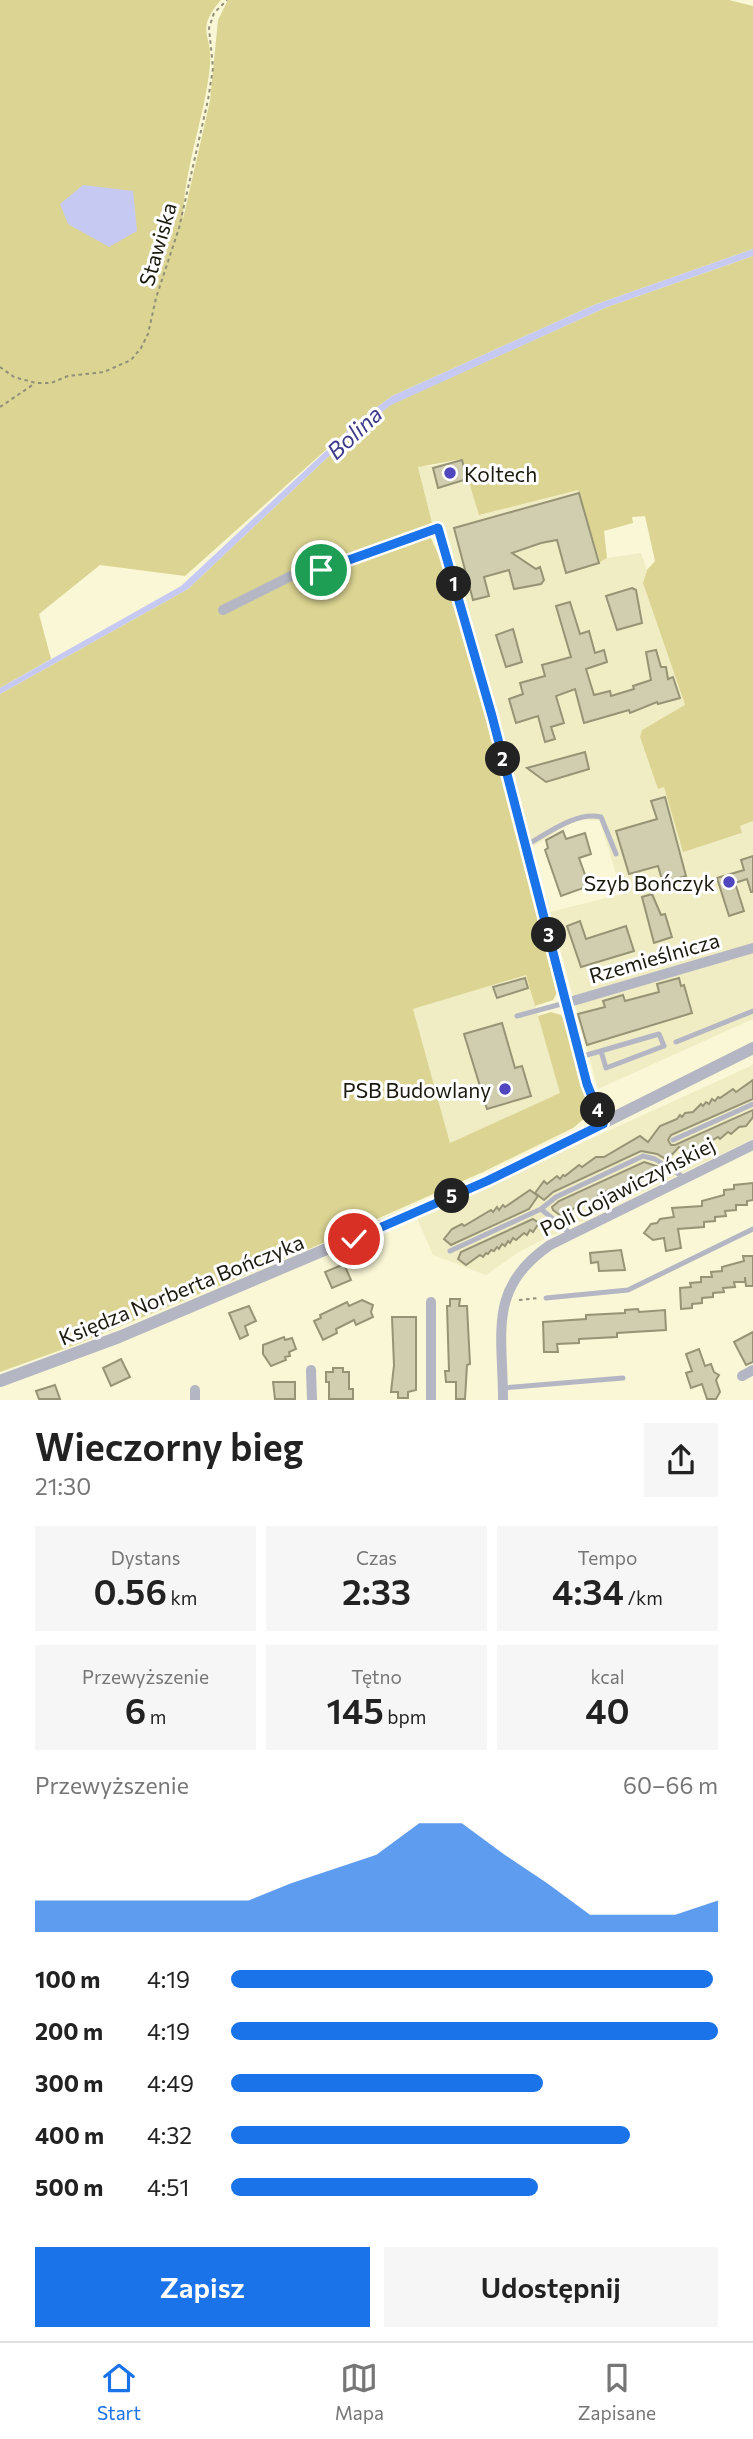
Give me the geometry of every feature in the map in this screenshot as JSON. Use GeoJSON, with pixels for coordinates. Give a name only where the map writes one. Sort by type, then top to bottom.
{"type":"FeatureCollection","features":[{"type":"Feature","properties":{"kind":"street","name":"Rzemieślnicza"},"geometry":{"type":"LineString","coordinates":[[223,610],[301,571],[321,570],[438,528],[580,1057],[603,1124]]}},
{"type":"Feature","properties":{"kind":"street","name":"Rzemieślnicza"},"geometry":{"type":"LineString","coordinates":[[566,1003],[753,948]]}},
{"type":"Feature","properties":{"kind":"street","name":"Księdza Norberta Bończyka"},"geometry":{"type":"LineString","coordinates":[[0,1381],[119,1337],[304,1261],[487,1181],[753,1048]]}},
{"type":"Feature","properties":{"kind":"street","name":"Poli Gojawiczyńskiej"},"geometry":{"type":"LineString","coordinates":[[503,1394],[501,1325],[508,1289],[514,1277],[531,1257],[571,1234],[753,1145]]}},
{"type":"Feature","properties":{"kind":"street"},"geometry":{"type":"LineString","coordinates":[[431,1301],[431,1399]]}},
{"type":"Feature","properties":{"kind":"street"},"geometry":{"type":"LineString","coordinates":[[312,1370],[312,1399]]}},
{"type":"Feature","properties":{"kind":"street"},"geometry":{"type":"LineString","coordinates":[[742,1376],[753,1370]]}},
{"type":"Feature","properties":{"kind":"lane"},"geometry":{"type":"LineString","coordinates":[[525,846],[591,814],[601,817],[605,822],[616,855]]}},
{"type":"Feature","properties":{"kind":"lane"},"geometry":{"type":"LineString","coordinates":[[517,1016],[566,1003]]}},
{"type":"Feature","properties":{"kind":"lane"},"geometry":{"type":"LineString","coordinates":[[676,1042],[753,1011]]}},
{"type":"Feature","properties":{"kind":"lane"},"geometry":{"type":"LineString","coordinates":[[580,1057],[659,1034],[664,1046],[606,1068],[601,1051]]}},
{"type":"Feature","properties":{"kind":"lane"},"geometry":{"type":"LineString","coordinates":[[673,1140],[753,1104]]}},
{"type":"Feature","properties":{"kind":"lane"},"geometry":{"type":"LineString","coordinates":[[450,1251],[541,1209],[556,1197],[643,1156],[656,1159],[685,1178]]}},
{"type":"Feature","properties":{"kind":"lane"},"geometry":{"type":"LineString","coordinates":[[541,1209],[571,1234]]}},
{"type":"Feature","properties":{"kind":"lane"},"geometry":{"type":"LineString","coordinates":[[546,1297],[628,1290],[753,1229]]}},
{"type":"Feature","properties":{"kind":"lane","name":"Poli Gojawiczyńskiej"},"geometry":{"type":"LineString","coordinates":[[503,1394],[623,1378]]}},
{"type":"Feature","properties":{"kind":"path","name":"Stawiska"},"geometry":{"type":"LineString","coordinates":[[36,383],[51,383],[68,376],[104,372],[131,360],[144,341],[179,228],[208,100],[213,68],[209,28],[214,13],[227,0]]}},
{"type":"Feature","properties":{"kind":"path"},"geometry":{"type":"LineString","coordinates":[[0,368],[15,377],[36,383]]}},
{"type":"Feature","properties":{"kind":"path"},"geometry":{"type":"LineString","coordinates":[[0,408],[36,383]]}},
{"type":"Feature","properties":{"kind":"path"},"geometry":{"type":"LineString","coordinates":[[518,1300],[546,1297]]}},
{"type":"Feature","properties":{"kind":"shaded area"},"geometry":{"type":"Polygon","coordinates":[[[0,0],[221,0],[206,26],[210,65],[187,180],[183,219],[210,101],[218,20],[228,0],[729,0],[753,6],[753,249],[594,305],[392,396],[357,422],[185,576],[100,565],[39,614],[51,659],[0,688],[0,0]]]}},
{"type":"Feature","properties":{"kind":"shaded area"},"geometry":{"type":"Polygon","coordinates":[[[753,256],[753,821],[740,826],[742,833],[683,852],[664,787],[658,789],[640,737],[642,730],[685,705],[643,583],[647,570],[655,561],[645,516],[632,517],[633,523],[604,531],[607,558],[600,562],[578,490],[479,515],[462,459],[418,467],[432,523],[426,527],[443,565],[463,633],[558,991],[553,1000],[535,1006],[526,975],[413,1009],[450,1143],[560,1093],[538,1016],[551,1012],[561,1015],[565,1023],[590,1114],[573,1128],[483,1172],[309,1249],[75,1345],[0,1372],[0,694],[188,589],[346,440],[390,405],[607,307],[753,256]]]}},
{"type":"Feature","properties":{"kind":"shaded area"},"geometry":{"type":"Polygon","coordinates":[[[462,459],[480,515],[578,489],[600,562],[607,558],[641,553],[647,570],[643,583],[685,706],[642,730],[640,737],[658,788],[664,786],[683,851],[741,834],[740,826],[753,821],[753,1019],[598,1089],[550,912],[622,894],[600,821],[583,819],[565,826],[532,847],[443,531],[432,523],[418,466],[432,466],[462,459]]]}},
{"type":"Feature","properties":{"kind":"shaded area"},"geometry":{"type":"Polygon","coordinates":[[[526,975],[561,1093],[450,1143],[413,1009],[526,975]]]}},
{"type":"Feature","properties":{"kind":"shaded area"},"geometry":{"type":"Polygon","coordinates":[[[753,1065],[753,1139],[522,1250],[486,1275],[433,1255],[417,1218],[753,1065]]]}},
{"type":"Feature","properties":{"kind":"water"},"geometry":{"type":"Polygon","coordinates":[[[83,185],[133,191],[137,231],[109,247],[68,224],[60,204],[83,185]]]}},
{"type":"Feature","properties":{"kind":"water","name":"Bolina"},"geometry":{"type":"Polygon","coordinates":[[[753,249],[753,256],[607,307],[391,405],[346,440],[188,589],[0,694],[0,688],[181,586],[357,422],[392,396],[594,305],[753,249]]]}},
{"type":"Feature","properties":{"kind":"building","name":"Koltech"},"geometry":{"type":"Polygon","coordinates":[[[462,460],[467,479],[438,488],[433,468],[462,460]]]}},
{"type":"Feature","properties":{"kind":"building"},"geometry":{"type":"Polygon","coordinates":[[[579,493],[599,563],[566,573],[557,540],[541,543],[512,553],[536,569],[540,567],[544,580],[541,584],[514,589],[509,570],[484,577],[489,596],[473,600],[454,528],[579,493]]]}},
{"type":"Feature","properties":{"kind":"building"},"geometry":{"type":"Polygon","coordinates":[[[632,588],[636,590],[642,623],[617,630],[606,596],[632,588]]]}},
{"type":"Feature","properties":{"kind":"building"},"geometry":{"type":"Polygon","coordinates":[[[570,602],[580,634],[589,631],[595,653],[604,650],[607,662],[586,669],[594,695],[610,691],[611,696],[651,680],[646,652],[656,650],[661,667],[666,667],[668,679],[673,677],[680,698],[584,723],[575,689],[556,696],[564,723],[551,727],[555,739],[545,742],[538,716],[516,723],[509,699],[523,694],[520,683],[545,676],[542,665],[571,657],[556,606],[570,602]]]}},
{"type":"Feature","properties":{"kind":"building"},"geometry":{"type":"Polygon","coordinates":[[[513,629],[522,662],[506,667],[496,635],[513,629]]]}},
{"type":"Feature","properties":{"kind":"building"},"geometry":{"type":"Polygon","coordinates":[[[585,752],[589,769],[546,782],[527,768],[585,752]]]}},
{"type":"Feature","properties":{"kind":"building"},"geometry":{"type":"Polygon","coordinates":[[[665,797],[686,876],[663,883],[658,866],[629,874],[616,831],[657,819],[651,801],[665,797]]]}},
{"type":"Feature","properties":{"kind":"building"},"geometry":{"type":"Polygon","coordinates":[[[563,831],[566,839],[585,833],[591,854],[579,858],[589,886],[561,896],[545,850],[548,848],[546,840],[563,831]]]}},
{"type":"Feature","properties":{"kind":"building","name":"Szyb Bończyk"},"geometry":{"type":"Polygon","coordinates":[[[753,856],[753,892],[747,879],[735,883],[744,911],[729,916],[717,878],[744,870],[741,860],[753,856]]]}},
{"type":"Feature","properties":{"kind":"building"},"geometry":{"type":"Polygon","coordinates":[[[652,894],[661,915],[665,914],[672,937],[654,943],[642,897],[652,894]]]}},
{"type":"Feature","properties":{"kind":"building"},"geometry":{"type":"Polygon","coordinates":[[[580,921],[586,939],[626,926],[634,951],[581,967],[567,926],[580,921]]]}},
{"type":"Feature","properties":{"kind":"building"},"geometry":{"type":"Polygon","coordinates":[[[707,940],[710,950],[681,959],[678,949],[707,940]]]}},
{"type":"Feature","properties":{"kind":"building"},"geometry":{"type":"Polygon","coordinates":[[[525,978],[528,988],[497,998],[493,987],[525,978]]]}},
{"type":"Feature","properties":{"kind":"building"},"geometry":{"type":"Polygon","coordinates":[[[679,978],[681,986],[684,985],[692,1013],[587,1045],[578,1014],[605,1007],[603,1001],[623,995],[625,1001],[659,992],[657,984],[679,978]]]}},
{"type":"Feature","properties":{"kind":"building"},"geometry":{"type":"Polygon","coordinates":[[[502,1023],[515,1068],[522,1066],[531,1096],[487,1109],[464,1034],[502,1023]]]}},
{"type":"Feature","properties":{"kind":"building"},"geometry":{"type":"Polygon","coordinates":[[[753,1080],[753,1099],[671,1135],[668,1140],[671,1145],[675,1145],[753,1110],[753,1117],[746,1126],[739,1127],[731,1134],[728,1132],[720,1139],[718,1137],[689,1154],[679,1147],[667,1160],[657,1154],[641,1151],[553,1192],[544,1200],[535,1193],[544,1181],[547,1184],[557,1176],[560,1179],[579,1165],[582,1167],[596,1157],[604,1157],[640,1136],[648,1142],[660,1126],[680,1115],[682,1117],[685,1113],[693,1112],[701,1104],[709,1104],[712,1099],[715,1101],[733,1089],[736,1092],[753,1080]]]}},
{"type":"Feature","properties":{"kind":"building"},"geometry":{"type":"Polygon","coordinates":[[[644,1162],[656,1166],[646,1175],[643,1173],[640,1179],[637,1177],[630,1184],[627,1182],[614,1191],[605,1191],[602,1196],[599,1195],[591,1202],[589,1200],[585,1205],[583,1203],[580,1208],[577,1206],[567,1214],[565,1212],[561,1216],[553,1210],[552,1207],[559,1201],[644,1162]]]}},
{"type":"Feature","properties":{"kind":"building"},"geometry":{"type":"Polygon","coordinates":[[[753,1183],[753,1200],[747,1201],[747,1205],[736,1205],[736,1210],[725,1211],[726,1216],[704,1222],[704,1227],[678,1229],[681,1248],[666,1251],[664,1238],[653,1240],[644,1233],[651,1224],[660,1219],[674,1217],[672,1208],[702,1206],[702,1201],[724,1195],[724,1190],[734,1189],[734,1185],[753,1183]]]}},
{"type":"Feature","properties":{"kind":"building"},"geometry":{"type":"Polygon","coordinates":[[[530,1190],[538,1196],[529,1209],[451,1245],[444,1239],[452,1229],[462,1224],[464,1226],[491,1210],[493,1212],[497,1207],[499,1210],[503,1205],[505,1207],[530,1190]]]}},
{"type":"Feature","properties":{"kind":"building"},"geometry":{"type":"Polygon","coordinates":[[[533,1219],[539,1223],[533,1232],[530,1230],[527,1235],[524,1233],[516,1240],[513,1238],[505,1246],[502,1244],[499,1249],[497,1247],[494,1251],[491,1250],[483,1257],[480,1255],[466,1265],[458,1259],[461,1252],[533,1219]]]}},
{"type":"Feature","properties":{"kind":"building"},"geometry":{"type":"Polygon","coordinates":[[[621,1250],[625,1270],[599,1271],[598,1262],[591,1263],[590,1253],[621,1250]]]}},
{"type":"Feature","properties":{"kind":"building"},"geometry":{"type":"Polygon","coordinates":[[[743,1256],[753,1256],[753,1286],[746,1286],[745,1277],[745,1282],[734,1282],[735,1287],[723,1288],[724,1292],[702,1298],[702,1303],[692,1304],[692,1308],[681,1309],[680,1288],[691,1287],[690,1283],[701,1282],[701,1277],[712,1277],[711,1272],[722,1271],[722,1267],[744,1261],[743,1256]]]}},
{"type":"Feature","properties":{"kind":"building"},"geometry":{"type":"Polygon","coordinates":[[[344,1264],[351,1280],[332,1288],[325,1272],[344,1264]]]}},
{"type":"Feature","properties":{"kind":"building"},"geometry":{"type":"Polygon","coordinates":[[[450,1299],[460,1299],[459,1306],[467,1306],[470,1364],[467,1365],[465,1399],[456,1399],[456,1382],[446,1382],[445,1371],[449,1371],[447,1306],[450,1306],[450,1299]]]}},
{"type":"Feature","properties":{"kind":"building"},"geometry":{"type":"Polygon","coordinates":[[[362,1300],[373,1305],[373,1317],[356,1325],[354,1320],[336,1329],[337,1333],[323,1340],[314,1321],[321,1318],[320,1315],[347,1302],[349,1306],[362,1300]]]}},
{"type":"Feature","properties":{"kind":"building"},"geometry":{"type":"Polygon","coordinates":[[[249,1306],[256,1321],[245,1326],[248,1335],[240,1339],[229,1313],[249,1306]]]}},
{"type":"Feature","properties":{"kind":"building"},"geometry":{"type":"Polygon","coordinates":[[[638,1309],[639,1312],[665,1310],[666,1330],[579,1339],[579,1343],[557,1344],[558,1352],[544,1352],[543,1322],[586,1319],[586,1315],[625,1313],[625,1310],[638,1309]]]}},
{"type":"Feature","properties":{"kind":"building"},"geometry":{"type":"Polygon","coordinates":[[[392,1317],[416,1317],[416,1390],[408,1392],[408,1398],[398,1398],[398,1392],[391,1392],[394,1365],[392,1317]]]}},
{"type":"Feature","properties":{"kind":"building"},"geometry":{"type":"Polygon","coordinates":[[[753,1332],[753,1362],[746,1365],[734,1342],[753,1332]]]}},
{"type":"Feature","properties":{"kind":"building"},"geometry":{"type":"Polygon","coordinates":[[[284,1337],[285,1340],[292,1338],[296,1349],[289,1352],[290,1356],[285,1357],[286,1360],[271,1366],[263,1354],[263,1345],[284,1337]]]}},
{"type":"Feature","properties":{"kind":"building"},"geometry":{"type":"Polygon","coordinates":[[[699,1349],[705,1366],[711,1364],[714,1372],[719,1375],[716,1380],[720,1392],[716,1399],[707,1399],[702,1384],[691,1388],[686,1373],[692,1371],[686,1354],[699,1349]]]}},
{"type":"Feature","properties":{"kind":"building"},"geometry":{"type":"Polygon","coordinates":[[[121,1359],[130,1377],[111,1386],[103,1368],[121,1359]]]}},
{"type":"Feature","properties":{"kind":"building"},"geometry":{"type":"Polygon","coordinates":[[[333,1368],[343,1368],[343,1372],[349,1372],[349,1389],[353,1389],[353,1399],[329,1399],[326,1372],[333,1372],[333,1368]]]}},
{"type":"Feature","properties":{"kind":"building"},"geometry":{"type":"Polygon","coordinates":[[[273,1382],[295,1382],[295,1399],[275,1399],[273,1382]]]}},
{"type":"Feature","properties":{"kind":"building"},"geometry":{"type":"Polygon","coordinates":[[[55,1385],[60,1399],[39,1399],[36,1391],[55,1385]]]}},
{"type":"Feature","properties":{"kind":"place","name":"Koltech"},"geometry":{"type":"Point","coordinates":[450,473]}},
{"type":"Feature","properties":{"kind":"place","name":"Szyb Bończyk"},"geometry":{"type":"Point","coordinates":[729,882]}},
{"type":"Feature","properties":{"kind":"place","name":"PSB Budowlany"},"geometry":{"type":"Point","coordinates":[505,1089]}},
{"type":"Feature","properties":{"kind":"route"},"geometry":{"type":"LineString","coordinates":[[321,570],[438,528],[492,716],[587,1084],[603,1124],[487,1181],[354,1239]]}}]}
